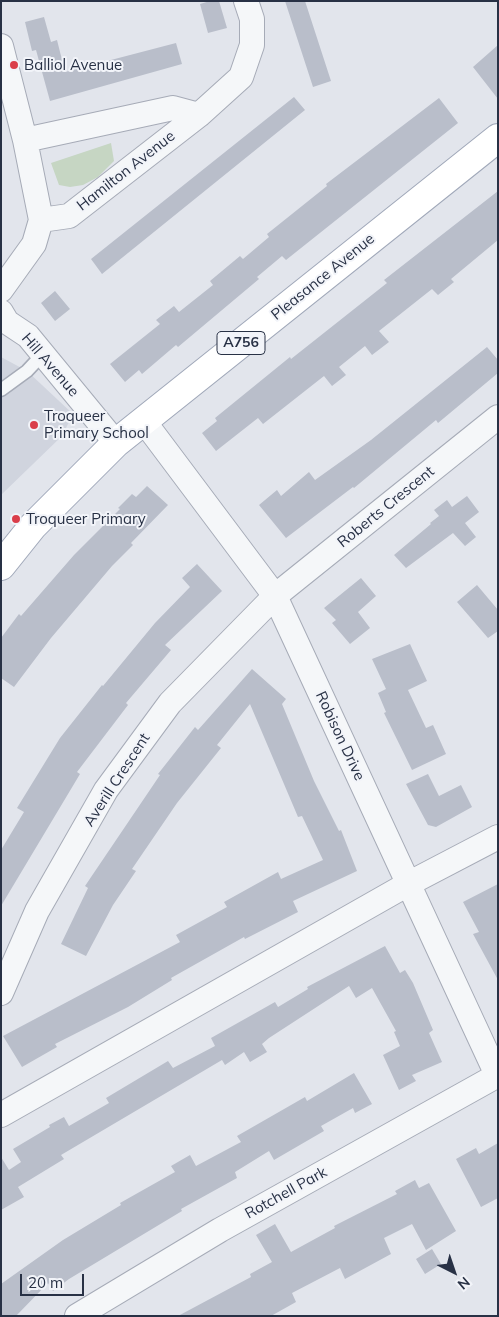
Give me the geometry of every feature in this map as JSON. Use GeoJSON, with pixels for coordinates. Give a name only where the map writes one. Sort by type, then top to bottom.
{"type":"FeatureCollection","features":[{"type":"Feature","properties":{"kind":"main road","name":"Pleasance Avenue"},"geometry":{"type":"LineString","coordinates":[[1,566],[33,526],[116,443],[498,138]]}},
{"type":"Feature","properties":{"kind":"street","name":"Hamilton Avenue"},"geometry":{"type":"LineString","coordinates":[[41,220],[69,216],[199,115],[241,76],[252,44],[252,20],[246,1]]}},
{"type":"Feature","properties":{"kind":"street"},"geometry":{"type":"LineString","coordinates":[[1,46],[25,140],[41,220],[34,244],[1,290]]}},
{"type":"Feature","properties":{"kind":"street","name":"Hamilton Avenue"},"geometry":{"type":"LineString","coordinates":[[25,140],[173,108],[199,115]]}},
{"type":"Feature","properties":{"kind":"street","name":"Hill Avenue"},"geometry":{"type":"LineString","coordinates":[[1,312],[7,322],[28,336],[44,354],[116,443]]}},
{"type":"Feature","properties":{"kind":"street","name":"Roberts Crescent"},"geometry":{"type":"LineString","coordinates":[[275,596],[498,417]]}},
{"type":"Feature","properties":{"kind":"street","name":"Robison Drive"},"geometry":{"type":"LineString","coordinates":[[143,420],[275,596],[498,1075]]}},
{"type":"Feature","properties":{"kind":"street","name":"Averill Crescent"},"geometry":{"type":"LineString","coordinates":[[1,994],[38,911],[106,790],[170,703],[275,596]]}},
{"type":"Feature","properties":{"kind":"street"},"geometry":{"type":"LineString","coordinates":[[1,1115],[408,884],[498,836]]}},
{"type":"Feature","properties":{"kind":"street","name":"Rotchell Park"},"geometry":{"type":"LineString","coordinates":[[78,1316],[220,1230],[498,1075]]}},
{"type":"Feature","properties":{"kind":"lane"},"geometry":{"type":"LineString","coordinates":[[1,390],[27,371],[44,354]]}},
{"type":"Feature","properties":{"kind":"shaded area","name":"Troqueer Primary School"},"geometry":{"type":"Polygon","coordinates":[[[1,357],[27,371],[73,414],[62,436],[1,495],[1,357]]]}},
{"type":"Feature","properties":{"kind":"green space"},"geometry":{"type":"Polygon","coordinates":[[[111,143],[114,161],[98,177],[83,185],[70,187],[59,185],[51,163],[111,143]]]}},
{"type":"Feature","properties":{"kind":"building"},"geometry":{"type":"Polygon","coordinates":[[[219,1],[227,28],[208,33],[200,4],[219,1]]]}},
{"type":"Feature","properties":{"kind":"building"},"geometry":{"type":"Polygon","coordinates":[[[285,1],[305,1],[331,81],[313,87],[285,1]]]}},
{"type":"Feature","properties":{"kind":"building"},"geometry":{"type":"Polygon","coordinates":[[[44,17],[51,42],[57,40],[65,72],[176,43],[182,64],[50,101],[36,50],[32,51],[25,22],[44,17]]]}},
{"type":"Feature","properties":{"kind":"building"},"geometry":{"type":"Polygon","coordinates":[[[498,45],[498,99],[473,67],[498,45]]]}},
{"type":"Feature","properties":{"kind":"building"},"geometry":{"type":"Polygon","coordinates":[[[294,97],[305,110],[102,274],[91,259],[294,97]]]}},
{"type":"Feature","properties":{"kind":"building"},"geometry":{"type":"Polygon","coordinates":[[[439,98],[458,123],[286,260],[282,256],[257,277],[259,279],[178,347],[176,345],[142,374],[139,370],[125,382],[110,364],[160,324],[156,320],[174,306],[179,312],[213,285],[210,281],[240,256],[243,259],[269,237],[267,234],[327,186],[326,184],[439,98]]]}},
{"type":"Feature","properties":{"kind":"building"},"geometry":{"type":"Polygon","coordinates":[[[498,191],[498,240],[451,279],[454,282],[438,295],[432,289],[379,331],[389,342],[372,355],[365,346],[339,367],[346,375],[332,386],[324,376],[263,424],[258,418],[216,451],[202,433],[217,421],[215,418],[290,357],[291,359],[387,283],[384,280],[498,191]]]}},
{"type":"Feature","properties":{"kind":"building"},"geometry":{"type":"Polygon","coordinates":[[[55,291],[70,309],[55,321],[41,303],[55,291]]]}},
{"type":"Feature","properties":{"kind":"building"},"geometry":{"type":"Polygon","coordinates":[[[487,347],[498,360],[498,373],[438,423],[436,420],[354,488],[286,538],[259,505],[277,490],[281,496],[309,472],[315,480],[371,440],[487,347]]]}},
{"type":"Feature","properties":{"kind":"building"},"geometry":{"type":"Polygon","coordinates":[[[147,486],[168,505],[131,543],[133,545],[112,566],[51,638],[14,687],[1,678],[1,638],[19,614],[21,616],[74,555],[120,509],[118,508],[132,494],[136,497],[147,486]]]}},
{"type":"Feature","properties":{"kind":"building"},"geometry":{"type":"Polygon","coordinates":[[[467,496],[479,512],[465,523],[476,537],[465,546],[453,533],[406,568],[394,555],[439,516],[434,510],[447,500],[452,507],[467,496]]]}},
{"type":"Feature","properties":{"kind":"building"},"geometry":{"type":"Polygon","coordinates":[[[197,564],[222,591],[165,645],[171,650],[126,703],[128,705],[77,772],[80,774],[1,906],[1,850],[24,812],[17,808],[60,738],[155,623],[190,587],[182,578],[197,564]]]}},
{"type":"Feature","properties":{"kind":"building"},"geometry":{"type":"Polygon","coordinates":[[[361,578],[376,596],[358,612],[370,628],[350,644],[332,623],[336,620],[324,608],[361,578]]]}},
{"type":"Feature","properties":{"kind":"building"},"geometry":{"type":"Polygon","coordinates":[[[477,585],[498,610],[498,631],[488,638],[457,602],[477,585]]]}},
{"type":"Feature","properties":{"kind":"building"},"geometry":{"type":"Polygon","coordinates":[[[410,644],[427,681],[408,690],[426,728],[433,725],[446,754],[412,770],[384,713],[386,712],[378,693],[386,689],[372,659],[410,644]]]}},
{"type":"Feature","properties":{"kind":"building"},"geometry":{"type":"Polygon","coordinates":[[[252,669],[286,699],[282,704],[314,781],[339,831],[341,830],[357,871],[293,901],[298,912],[245,939],[244,937],[171,978],[172,980],[128,1007],[55,1044],[57,1047],[22,1067],[3,1036],[180,942],[176,935],[227,907],[224,902],[278,872],[281,879],[323,860],[302,816],[298,817],[250,704],[217,745],[221,748],[177,803],[132,869],[136,871],[113,905],[86,956],[61,944],[88,888],[85,886],[160,775],[158,774],[195,727],[198,730],[252,669]]]}},
{"type":"Feature","properties":{"kind":"building"},"geometry":{"type":"Polygon","coordinates":[[[428,774],[439,796],[461,785],[472,807],[436,827],[428,825],[406,784],[428,774]]]}},
{"type":"Feature","properties":{"kind":"building"},"geometry":{"type":"Polygon","coordinates":[[[498,884],[498,980],[473,934],[479,932],[463,902],[498,884]]]}},
{"type":"Feature","properties":{"kind":"building"},"geometry":{"type":"Polygon","coordinates":[[[385,946],[400,973],[405,970],[413,983],[433,1030],[429,1033],[442,1062],[412,1075],[416,1081],[399,1090],[383,1055],[400,1046],[394,1032],[396,1031],[372,988],[356,998],[349,986],[269,1038],[262,1044],[267,1052],[250,1062],[244,1052],[225,1065],[222,1060],[61,1155],[64,1159],[18,1187],[24,1197],[1,1210],[1,1157],[9,1170],[21,1162],[13,1149],[50,1127],[49,1125],[64,1117],[69,1126],[109,1103],[106,1098],[168,1061],[173,1068],[215,1046],[211,1038],[275,1002],[278,1007],[308,989],[307,987],[385,946]]]}},
{"type":"Feature","properties":{"kind":"building"},"geometry":{"type":"Polygon","coordinates":[[[354,1073],[372,1104],[355,1113],[353,1108],[321,1126],[324,1131],[274,1160],[269,1151],[235,1172],[237,1178],[181,1209],[182,1211],[69,1279],[53,1291],[48,1283],[16,1316],[1,1316],[1,1284],[63,1240],[121,1205],[120,1203],[175,1172],[171,1166],[190,1155],[196,1166],[241,1142],[237,1136],[305,1097],[307,1101],[354,1073]]]}},
{"type":"Feature","properties":{"kind":"building"},"geometry":{"type":"Polygon","coordinates":[[[498,1143],[498,1198],[481,1207],[456,1159],[476,1148],[479,1154],[498,1143]]]}},
{"type":"Feature","properties":{"kind":"building"},"geometry":{"type":"Polygon","coordinates":[[[415,1180],[419,1188],[429,1183],[456,1231],[426,1250],[412,1224],[384,1238],[391,1254],[345,1279],[340,1268],[292,1293],[296,1302],[271,1316],[178,1316],[251,1277],[250,1274],[272,1262],[256,1235],[275,1224],[291,1252],[335,1228],[334,1226],[397,1194],[395,1191],[415,1180]]]}},
{"type":"Feature","properties":{"kind":"building"},"geometry":{"type":"Polygon","coordinates":[[[432,1249],[441,1264],[425,1274],[416,1259],[432,1249]]]}},
{"type":"Feature","properties":{"kind":"place","name":"Balliol Avenue"},"geometry":{"type":"Point","coordinates":[14,65]}},
{"type":"Feature","properties":{"kind":"place","name":"Troqueer Primary School"},"geometry":{"type":"Point","coordinates":[34,425]}},
{"type":"Feature","properties":{"kind":"place","name":"Troqueer Primary"},"geometry":{"type":"Point","coordinates":[16,519]}}]}
